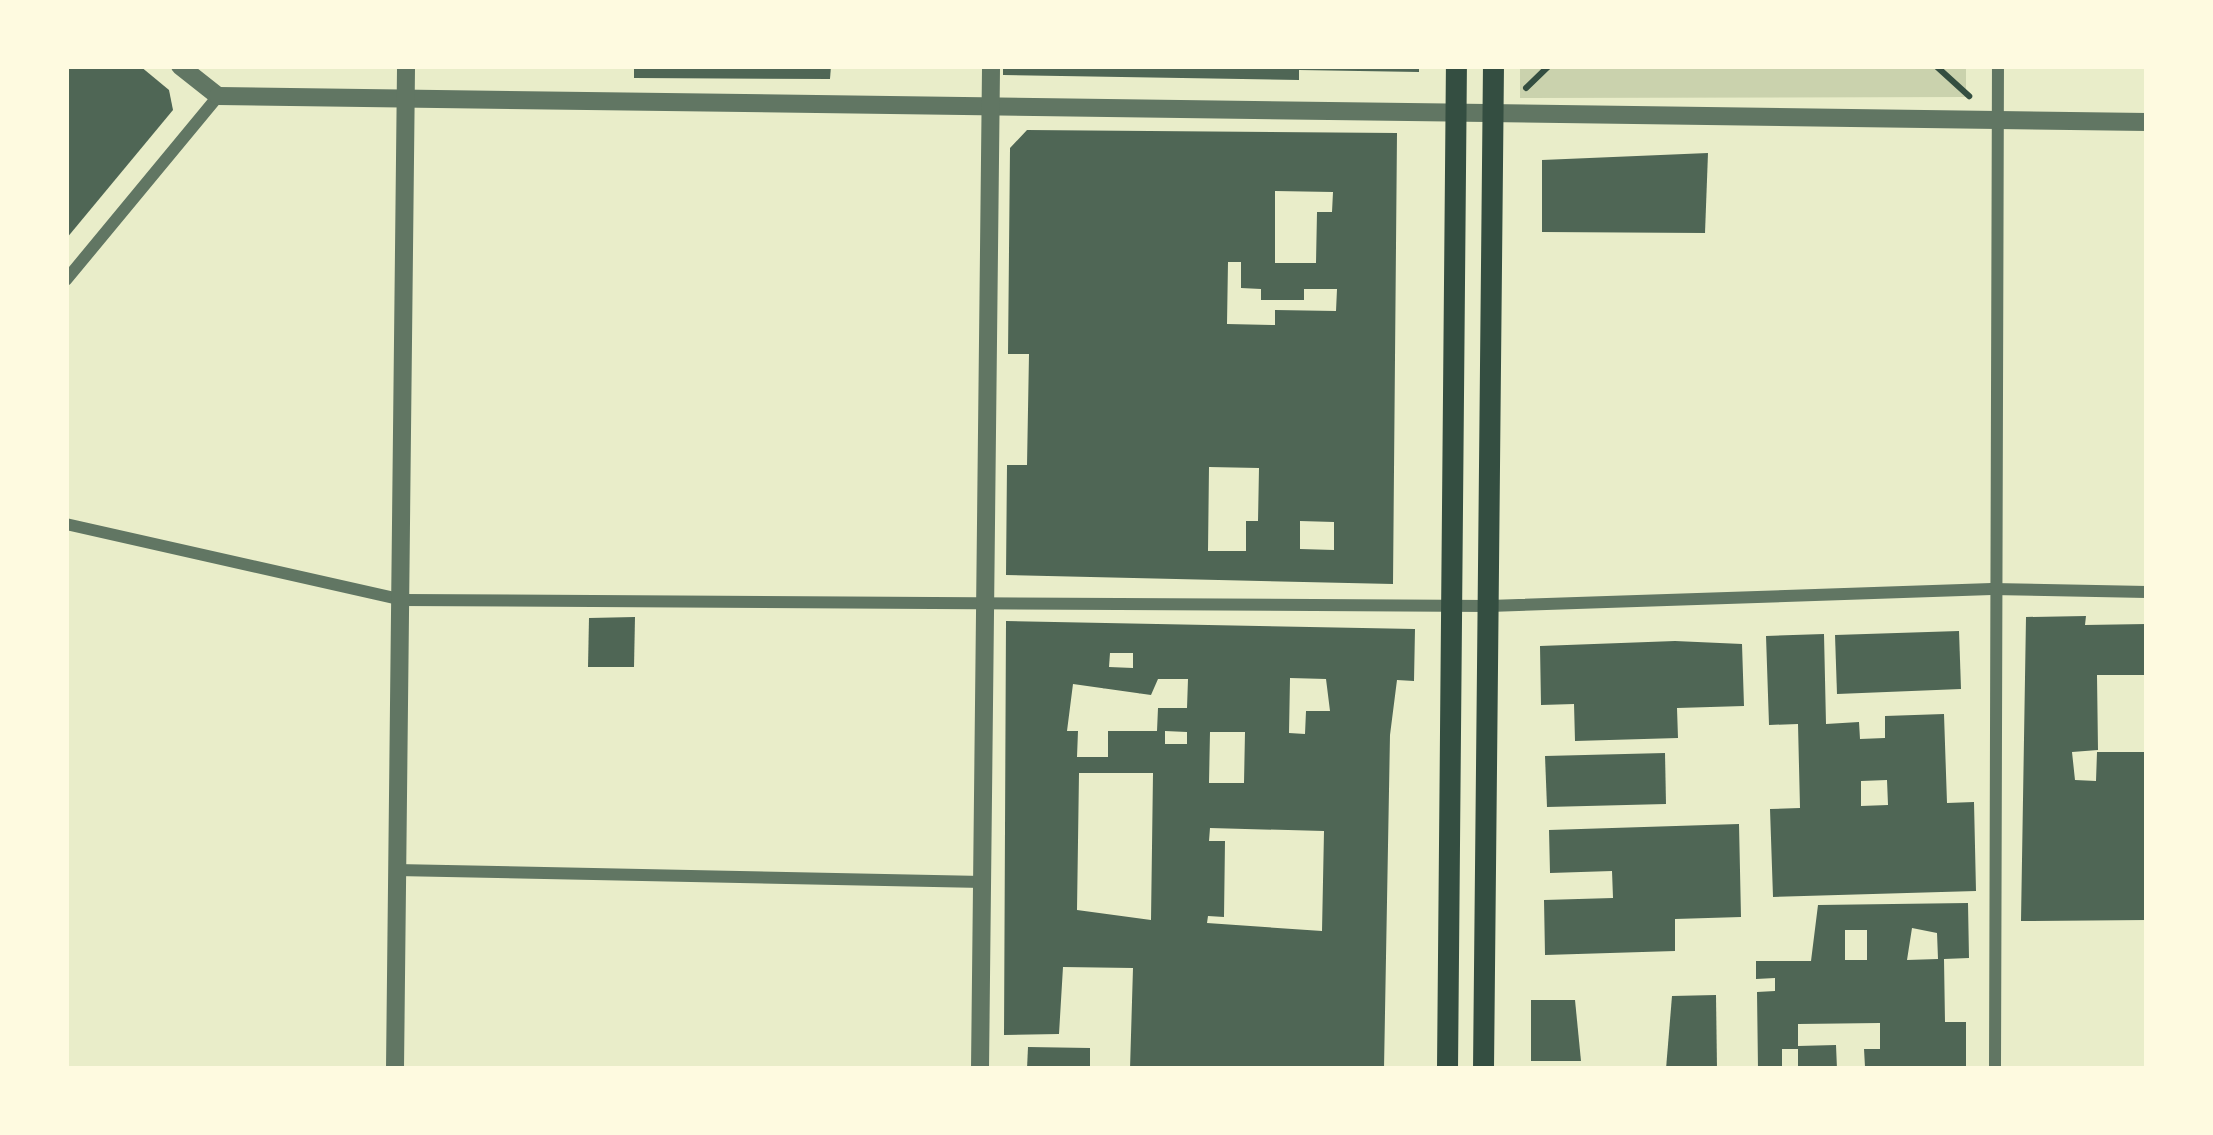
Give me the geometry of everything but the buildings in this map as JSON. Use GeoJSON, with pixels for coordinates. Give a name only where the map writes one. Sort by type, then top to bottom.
{"type":"FeatureCollection","features":[{"type":"Feature","properties":{"kind":"main road"},"geometry":{"type":"LineString","coordinates":[[1447,1069],[1456,66]]}},
{"type":"Feature","properties":{"kind":"main road"},"geometry":{"type":"LineString","coordinates":[[1483,1069],[1493,66]]}},
{"type":"Feature","properties":{"kind":"street"},"geometry":{"type":"LineString","coordinates":[[180,66],[218,96],[991,105],[1492,118],[2147,122]]}},
{"type":"Feature","properties":{"kind":"street"},"geometry":{"type":"LineString","coordinates":[[395,1069],[406,66]]}},
{"type":"Feature","properties":{"kind":"street"},"geometry":{"type":"LineString","coordinates":[[980,1069],[991,66]]}},
{"type":"Feature","properties":{"kind":"street"},"geometry":{"type":"LineString","coordinates":[[1995,1069],[1992,589],[1998,66]]}},
{"type":"Feature","properties":{"kind":"street"},"geometry":{"type":"LineString","coordinates":[[66,280],[218,96]]}},
{"type":"Feature","properties":{"kind":"street"},"geometry":{"type":"LineString","coordinates":[[66,524],[401,600],[1489,606],[1992,589],[2147,592]]}},
{"type":"Feature","properties":{"kind":"street"},"geometry":{"type":"LineString","coordinates":[[396,870],[983,882]]}},
{"type":"Feature","properties":{"kind":"green space"},"geometry":{"type":"Polygon","coordinates":[[[1520,66],[1966,66],[1966,97],[1520,98],[1520,66]]]}}]}
